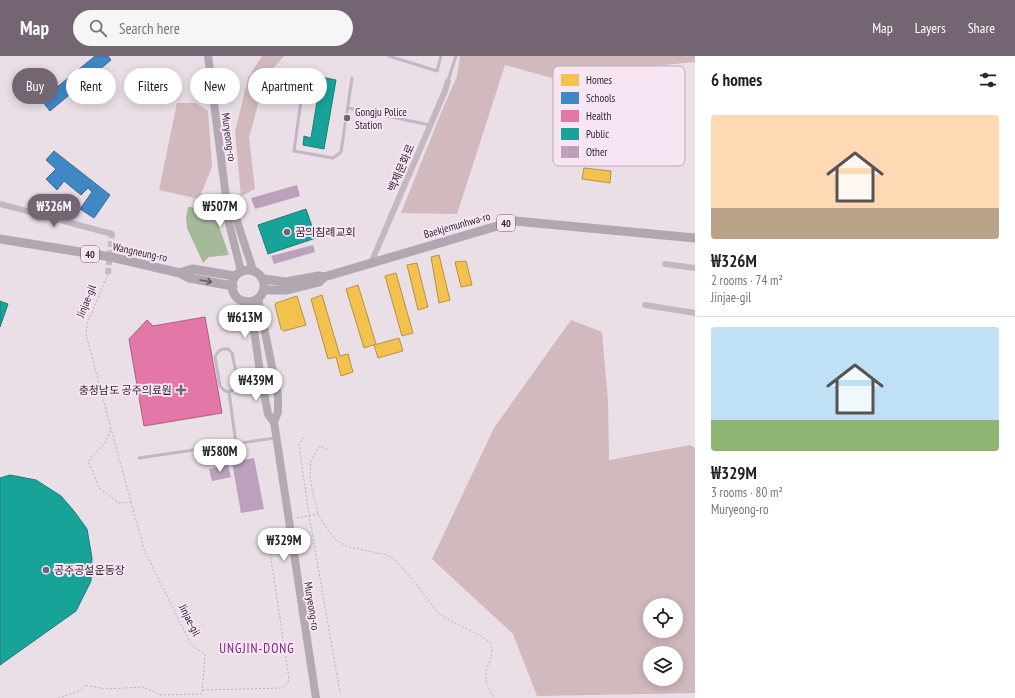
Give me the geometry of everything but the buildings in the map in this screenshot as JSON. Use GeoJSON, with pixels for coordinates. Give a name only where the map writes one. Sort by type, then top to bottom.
{"type":"FeatureCollection","features":[{"type":"Feature","properties":{"kind":"main road","name":"Muryeong-ro"},"geometry":{"type":"LineString","coordinates":[[208,56],[226,207],[238,274]]}},
{"type":"Feature","properties":{"kind":"main road","name":"Muryeong-ro"},"geometry":{"type":"LineString","coordinates":[[226,197],[232,208],[253,270]]}},
{"type":"Feature","properties":{"kind":"main road","name":"Baekjemunhwa-ro"},"geometry":{"type":"LineString","coordinates":[[263,279],[286,282],[324,276],[516,221],[695,238]]}},
{"type":"Feature","properties":{"kind":"main road","name":"Wangneung-ro"},"geometry":{"type":"LineString","coordinates":[[0,239],[111,257],[180,273],[189,278],[233,286]]}},
{"type":"Feature","properties":{"kind":"main road","name":"Wangneung-ro"},"geometry":{"type":"LineString","coordinates":[[180,273],[192,269],[238,274]]}},
{"type":"Feature","properties":{"kind":"main road","name":"40"},"geometry":{"type":"LineString","coordinates":[[238,274],[253,270]]}},
{"type":"Feature","properties":{"kind":"main road"},"geometry":{"type":"LineString","coordinates":[[253,270],[263,279],[264,286],[261,294]]}},
{"type":"Feature","properties":{"kind":"main road"},"geometry":{"type":"LineString","coordinates":[[238,274],[233,281],[235,294],[238,298],[246,301]]}},
{"type":"Feature","properties":{"kind":"main road","name":"Baekjemunhwa-ro"},"geometry":{"type":"LineString","coordinates":[[246,301],[251,301],[261,294],[287,290],[320,282],[324,276]]}},
{"type":"Feature","properties":{"kind":"main road","name":"Muryeong-ro"},"geometry":{"type":"LineString","coordinates":[[261,294],[278,396],[278,412],[274,422]]}},
{"type":"Feature","properties":{"kind":"main road","name":"Muryeong-ro"},"geometry":{"type":"LineString","coordinates":[[246,301],[252,316],[268,414],[274,422],[316,698]]}},
{"type":"Feature","properties":{"kind":"street","name":"백제문화로"},"geometry":{"type":"LineString","coordinates":[[371,263],[448,81]]}},
{"type":"Feature","properties":{"kind":"street"},"geometry":{"type":"LineString","coordinates":[[0,204],[112,234]]}},
{"type":"Feature","properties":{"kind":"street"},"geometry":{"type":"LineString","coordinates":[[664,264],[695,268]]}},
{"type":"Feature","properties":{"kind":"street"},"geometry":{"type":"LineString","coordinates":[[645,305],[695,313]]}},
{"type":"Feature","properties":{"kind":"lane"},"geometry":{"type":"LineString","coordinates":[[389,56],[436,71],[442,56]]}},
{"type":"Feature","properties":{"kind":"lane"},"geometry":{"type":"LineString","coordinates":[[448,81],[456,56]]}},
{"type":"Feature","properties":{"kind":"lane"},"geometry":{"type":"LineString","coordinates":[[300,104],[294,150],[333,158],[341,152],[352,78]]}},
{"type":"Feature","properties":{"kind":"lane"},"geometry":{"type":"LineString","coordinates":[[348,108],[430,125]]}},
{"type":"Feature","properties":{"kind":"lane"},"geometry":{"type":"LineString","coordinates":[[223,349],[228,349],[232,352],[238,382],[234,389],[229,392],[225,391],[220,386],[215,357],[216,353],[223,349]]}},
{"type":"Feature","properties":{"kind":"lane"},"geometry":{"type":"LineString","coordinates":[[229,392],[236,444]]}},
{"type":"Feature","properties":{"kind":"lane"},"geometry":{"type":"LineString","coordinates":[[139,458],[276,437]]}},
{"type":"Feature","properties":{"kind":"path"},"geometry":{"type":"LineString","coordinates":[[598,66],[607,56]]}},
{"type":"Feature","properties":{"kind":"path","name":"Jinjae-gil"},"geometry":{"type":"LineString","coordinates":[[108,274],[87,324],[86,334],[145,552],[192,646],[205,654],[203,690]]}},
{"type":"Feature","properties":{"kind":"path"},"geometry":{"type":"LineString","coordinates":[[111,429],[105,443],[88,460],[100,489],[119,503],[131,502]]}},
{"type":"Feature","properties":{"kind":"path"},"geometry":{"type":"LineString","coordinates":[[304,437],[299,445],[309,515],[340,693]]}},
{"type":"Feature","properties":{"kind":"path"},"geometry":{"type":"LineString","coordinates":[[327,449],[320,446],[316,450],[311,460],[309,471],[318,514],[329,532],[337,541],[349,546],[387,555],[395,560],[418,586],[439,614],[490,642],[492,649],[491,658],[486,671],[486,682],[494,698]]}},
{"type":"Feature","properties":{"kind":"path"},"geometry":{"type":"LineString","coordinates":[[288,519],[318,514]]}},
{"type":"Feature","properties":{"kind":"path"},"geometry":{"type":"LineString","coordinates":[[58,698],[80,691],[85,685],[105,689],[143,687],[161,695],[202,694],[203,690],[282,688],[287,684],[289,679],[270,552]]}},
{"type":"Feature","properties":{"kind":"shaded area"},"geometry":{"type":"Polygon","coordinates":[[[262,56],[284,56],[273,68],[254,68],[262,56]]]}},
{"type":"Feature","properties":{"kind":"shaded area"},"geometry":{"type":"Polygon","coordinates":[[[460,56],[695,56],[695,62],[654,66],[553,66],[553,78],[505,65],[457,214],[401,213],[457,76],[460,56]]]}},
{"type":"Feature","properties":{"kind":"shaded area"},"geometry":{"type":"Polygon","coordinates":[[[248,78],[248,104],[258,104],[249,137],[255,189],[241,196],[235,132],[248,78]]]}},
{"type":"Feature","properties":{"kind":"shaded area"},"geometry":{"type":"Polygon","coordinates":[[[177,104],[198,104],[208,111],[212,167],[199,199],[159,190],[177,104]]]}},
{"type":"Feature","properties":{"kind":"shaded area"},"geometry":{"type":"Polygon","coordinates":[[[188,207],[213,209],[229,255],[209,257],[203,263],[187,228],[186,218],[188,207]]]}},
{"type":"Feature","properties":{"kind":"shaded area"},"geometry":{"type":"Polygon","coordinates":[[[571,320],[602,332],[608,401],[609,460],[690,445],[695,448],[695,693],[537,696],[513,634],[432,559],[494,428],[571,320]]]}},
{"type":"Feature","properties":{"kind":"tunnel"},"geometry":{"type":"LineString","coordinates":[[108,274],[112,234]]}},
{"type":"Feature","properties":{"kind":"place","name":"Gongju Police Station"},"geometry":{"type":"Point","coordinates":[347,118]}},
{"type":"Feature","properties":{"kind":"place","name":"꿈의침례교회"},"geometry":{"type":"Point","coordinates":[287,232]}},
{"type":"Feature","properties":{"kind":"place","name":"충청남도 공주의료원"},"geometry":{"type":"Point","coordinates":[181,390]}},
{"type":"Feature","properties":{"kind":"place","name":"공주공설운동장"},"geometry":{"type":"Point","coordinates":[46,570]}},
{"type":"Feature","properties":{"kind":"district","name":"UNGJIN-DONG"},"geometry":{"type":"Point","coordinates":[257,648]}}]}
